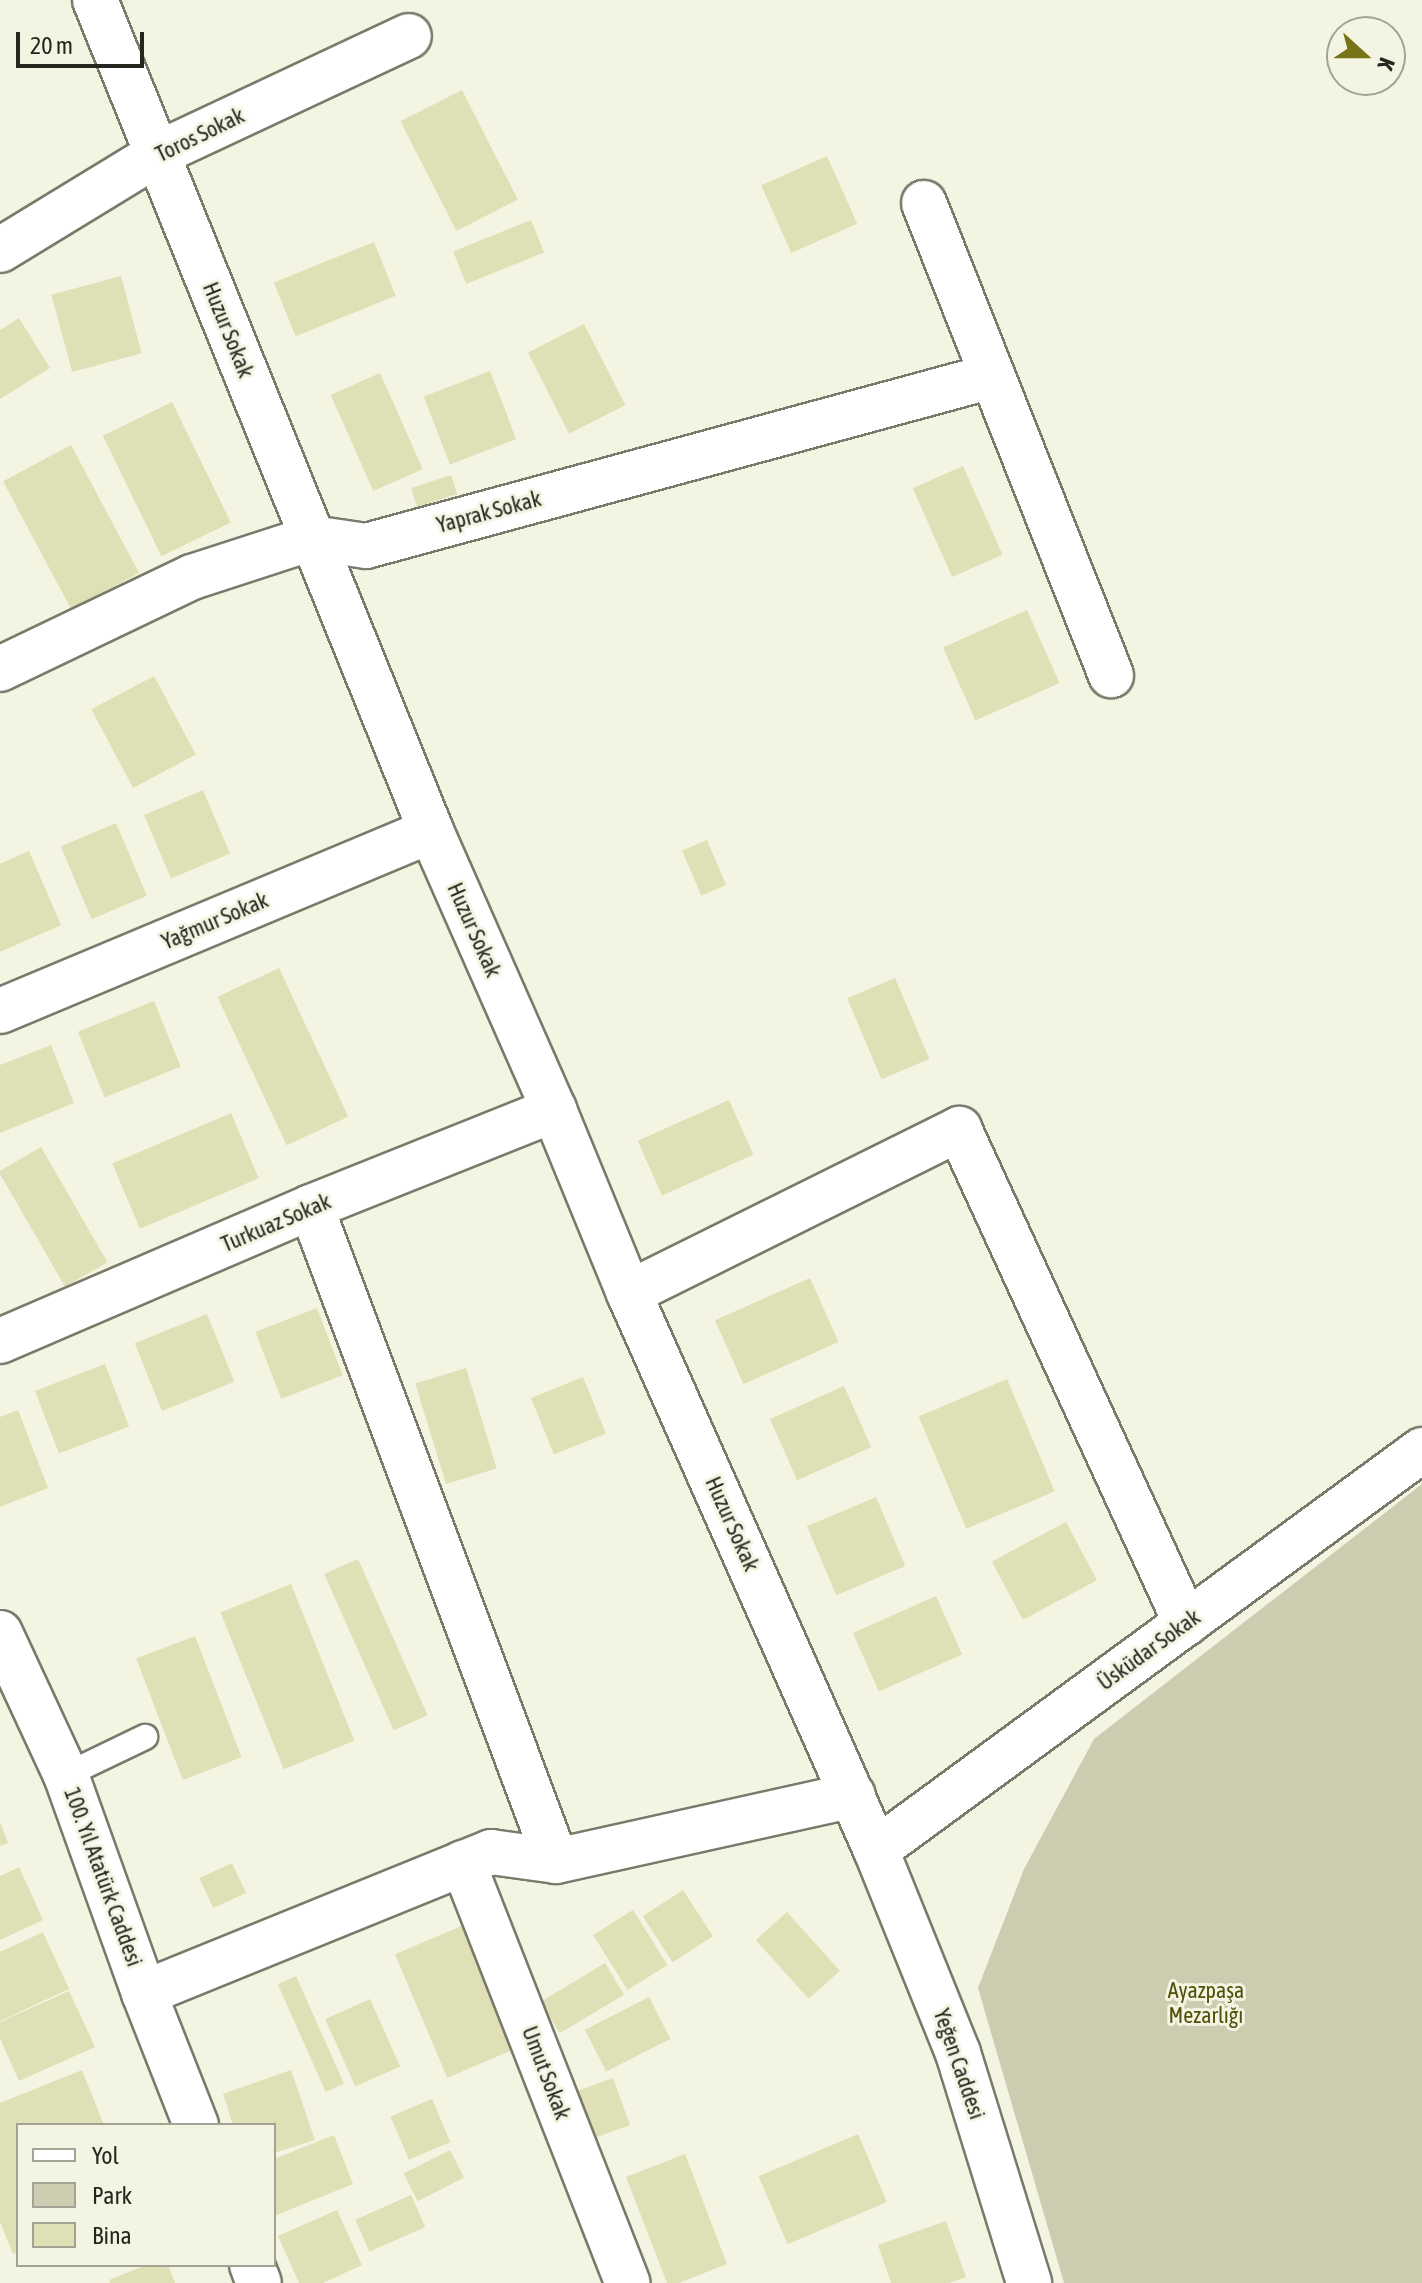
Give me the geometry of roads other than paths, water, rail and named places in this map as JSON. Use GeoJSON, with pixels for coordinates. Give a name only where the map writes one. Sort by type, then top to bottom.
{"type":"FeatureCollection","features":[{"type":"Feature","properties":{"kind":"street","name":"Huzur Sokak"},"geometry":{"type":"LineString","coordinates":[[95,0],[431,831],[554,1110],[629,1293],[876,1850]]}},
{"type":"Feature","properties":{"kind":"street","name":"Toros Sokak"},"geometry":{"type":"LineString","coordinates":[[0,250],[157,154],[409,36]]}},
{"type":"Feature","properties":{"kind":"street"},"geometry":{"type":"LineString","coordinates":[[924,203],[1111,675]]}},
{"type":"Feature","properties":{"kind":"street","name":"Yaprak Sokak"},"geometry":{"type":"LineString","coordinates":[[0,669],[192,577],[312,538],[366,546],[992,376]]}},
{"type":"Feature","properties":{"kind":"street","name":"Yağmur Sokak"},"geometry":{"type":"LineString","coordinates":[[0,1011],[431,831]]}},
{"type":"Feature","properties":{"kind":"street","name":"Turkuaz Sokak"},"geometry":{"type":"LineString","coordinates":[[0,1341],[311,1207],[554,1110]]}},
{"type":"Feature","properties":{"kind":"street"},"geometry":{"type":"LineString","coordinates":[[629,1293],[959,1129],[1186,1623]]}},
{"type":"Feature","properties":{"kind":"street"},"geometry":{"type":"LineString","coordinates":[[311,1207],[556,1861]]}},
{"type":"Feature","properties":{"kind":"street","name":"Üsküdar Sokak"},"geometry":{"type":"LineString","coordinates":[[876,1850],[1422,1450]]}},
{"type":"Feature","properties":{"kind":"street","name":"100. Yıl Atatürk Caddesi"},"geometry":{"type":"LineString","coordinates":[[0,1633],[12,1689],[66,1775],[144,1993],[195,2123]]}},
{"type":"Feature","properties":{"kind":"street"},"geometry":{"type":"LineString","coordinates":[[144,1993],[491,1852],[556,1861],[853,1795]]}},
{"type":"Feature","properties":{"kind":"street","name":"Yeğen Caddesi"},"geometry":{"type":"LineString","coordinates":[[876,1850],[958,2053],[1029,2283]]}},
{"type":"Feature","properties":{"kind":"street","name":"Umut Sokak"},"geometry":{"type":"LineString","coordinates":[[463,1863],[628,2283]]}},
{"type":"Feature","properties":{"kind":"lane"},"geometry":{"type":"LineString","coordinates":[[66,1775],[145,1737]]}},
{"type":"Feature","properties":{"kind":"park label","name":"Ayazpaşa Mezarlığı"},"geometry":{"type":"Point","coordinates":[1206,2002]}}]}
